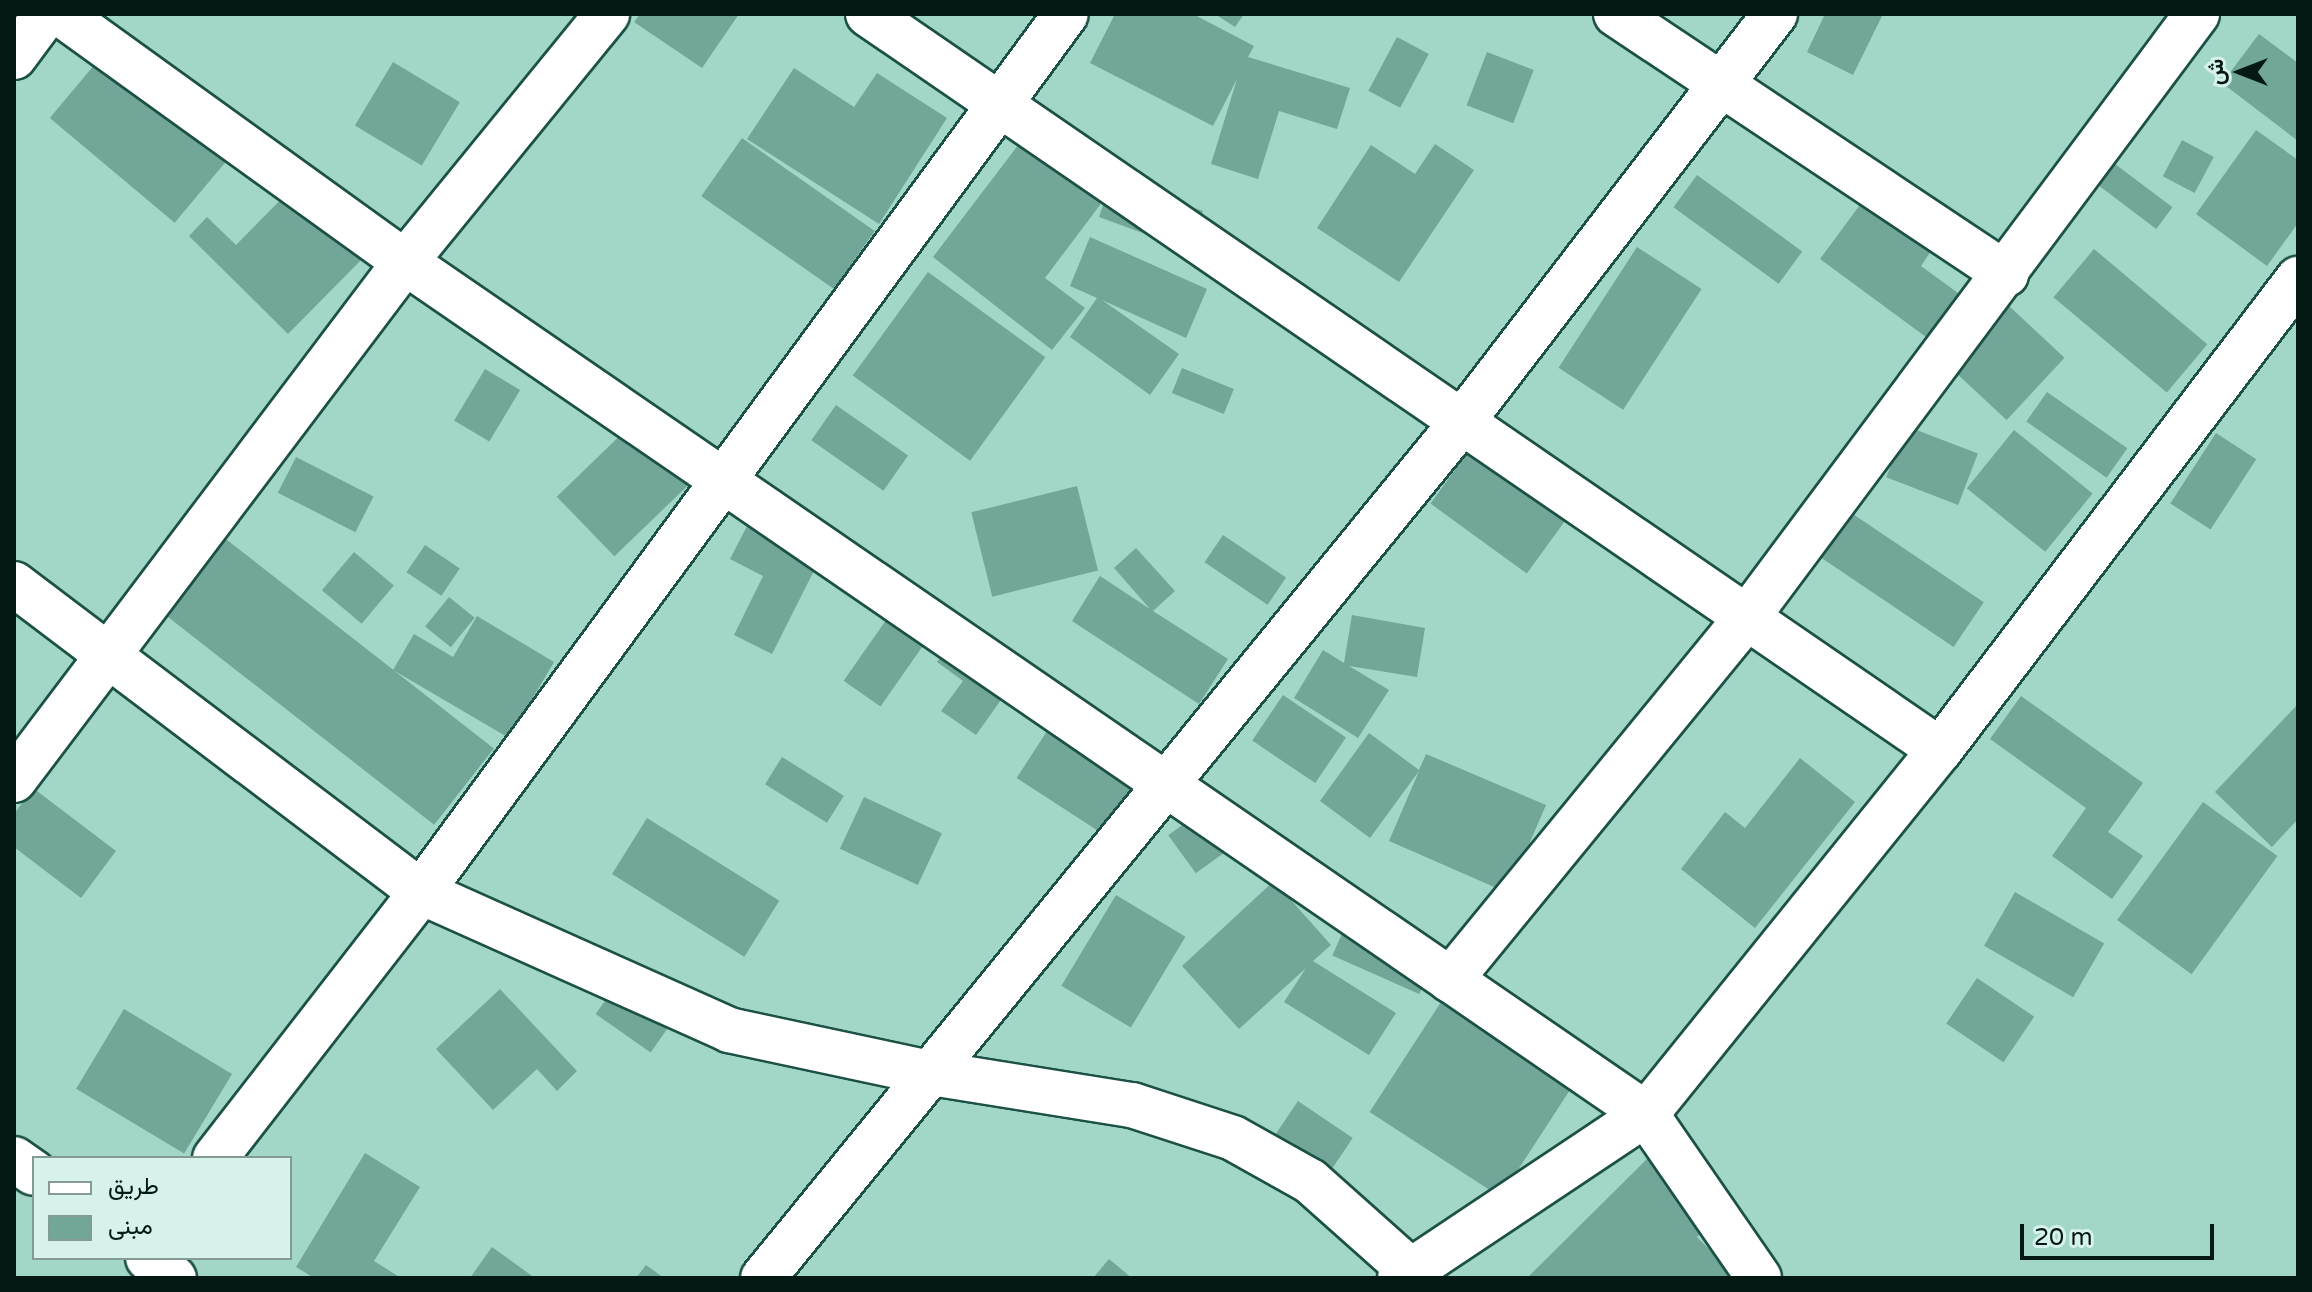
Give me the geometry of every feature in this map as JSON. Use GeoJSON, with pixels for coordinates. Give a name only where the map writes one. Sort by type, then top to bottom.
{"type":"FeatureCollection","features":[{"type":"Feature","properties":{"kind":"street"},"geometry":{"type":"LineString","coordinates":[[14,57],[46,14]]}},
{"type":"Feature","properties":{"kind":"street"},"geometry":{"type":"LineString","coordinates":[[61,14],[405,262],[725,478],[1164,786],[1646,1114],[1759,1278]]}},
{"type":"Feature","properties":{"kind":"street"},"geometry":{"type":"LineString","coordinates":[[14,780],[106,653],[405,262],[607,14]]}},
{"type":"Feature","properties":{"kind":"street"},"geometry":{"type":"LineString","coordinates":[[868,14],[1940,750]]}},
{"type":"Feature","properties":{"kind":"street"},"geometry":{"type":"LineString","coordinates":[[217,1156],[421,892],[1066,14]]}},
{"type":"Feature","properties":{"kind":"street"},"geometry":{"type":"LineString","coordinates":[[1616,14],[2006,274]]}},
{"type":"Feature","properties":{"kind":"street"},"geometry":{"type":"LineString","coordinates":[[763,1278],[925,1072],[1461,423],[1775,14]]}},
{"type":"Feature","properties":{"kind":"street"},"geometry":{"type":"LineString","coordinates":[[1450,980],[1748,616],[2197,14]]}},
{"type":"Feature","properties":{"kind":"street"},"geometry":{"type":"LineString","coordinates":[[14,584],[421,892],[729,1030],[925,1072],[1132,1105],[1233,1138],[1310,1181],[1410,1275],[1646,1114],[1940,750],[2298,279]]}},
{"type":"Feature","properties":{"kind":"street"},"geometry":{"type":"LineString","coordinates":[[14,1159],[32,1172]]}},
{"type":"Feature","properties":{"kind":"street"},"geometry":{"type":"LineString","coordinates":[[119,1278],[135,1260]]}},
{"type":"Feature","properties":{"kind":"street"},"geometry":{"type":"LineString","coordinates":[[151,1260],[174,1278]]}},
{"type":"Feature","properties":{"kind":"building"},"geometry":{"type":"Polygon","coordinates":[[[640,14],[739,14],[702,68],[634,22],[640,14]]]}},
{"type":"Feature","properties":{"kind":"building"},"geometry":{"type":"Polygon","coordinates":[[[1115,14],[1193,14],[1254,46],[1248,57],[1350,88],[1337,129],[1279,111],[1258,179],[1211,164],[1237,79],[1213,126],[1090,63],[1115,14]]]}},
{"type":"Feature","properties":{"kind":"building"},"geometry":{"type":"Polygon","coordinates":[[[1215,14],[1244,14],[1235,27],[1215,14]]]}},
{"type":"Feature","properties":{"kind":"building"},"geometry":{"type":"Polygon","coordinates":[[[1825,14],[1883,14],[1853,75],[1807,52],[1825,14]]]}},
{"type":"Feature","properties":{"kind":"building"},"geometry":{"type":"Polygon","coordinates":[[[2259,34],[2298,63],[2298,141],[2222,83],[2259,34]]]}},
{"type":"Feature","properties":{"kind":"building"},"geometry":{"type":"Polygon","coordinates":[[[1397,37],[1429,54],[1400,108],[1368,91],[1397,37]]]}},
{"type":"Feature","properties":{"kind":"building"},"geometry":{"type":"Polygon","coordinates":[[[116,39],[241,144],[175,223],[50,118],[116,39]]]}},
{"type":"Feature","properties":{"kind":"building"},"geometry":{"type":"Polygon","coordinates":[[[1487,52],[1534,70],[1513,123],[1467,105],[1487,52]]]}},
{"type":"Feature","properties":{"kind":"building"},"geometry":{"type":"Polygon","coordinates":[[[393,62],[460,102],[422,166],[355,125],[393,62]]]}},
{"type":"Feature","properties":{"kind":"building"},"geometry":{"type":"Polygon","coordinates":[[[794,68],[854,107],[877,73],[947,118],[879,224],[747,139],[794,68]]]}},
{"type":"Feature","properties":{"kind":"building"},"geometry":{"type":"Polygon","coordinates":[[[1038,119],[1116,180],[1203,211],[1189,250],[1099,217],[1106,197],[1045,278],[1085,308],[1052,350],[933,257],[1038,119]]]}},
{"type":"Feature","properties":{"kind":"building"},"geometry":{"type":"Polygon","coordinates":[[[2256,130],[2298,160],[2298,223],[2267,266],[2196,214],[2256,130]]]}},
{"type":"Feature","properties":{"kind":"building"},"geometry":{"type":"Polygon","coordinates":[[[742,138],[875,231],[834,289],[701,196],[742,138]]]}},
{"type":"Feature","properties":{"kind":"building"},"geometry":{"type":"Polygon","coordinates":[[[2182,140],[2214,157],[2195,193],[2163,176],[2182,140]]]}},
{"type":"Feature","properties":{"kind":"building"},"geometry":{"type":"Polygon","coordinates":[[[1435,144],[1474,170],[1399,282],[1317,228],[1371,145],[1415,174],[1435,144]]]}},
{"type":"Feature","properties":{"kind":"building"},"geometry":{"type":"Polygon","coordinates":[[[2115,164],[2173,207],[2156,229],[2099,186],[2115,164]]]}},
{"type":"Feature","properties":{"kind":"building"},"geometry":{"type":"Polygon","coordinates":[[[1697,175],[1802,251],[1779,284],[1673,207],[1697,175]]]}},
{"type":"Feature","properties":{"kind":"building"},"geometry":{"type":"Polygon","coordinates":[[[299,181],[370,251],[288,334],[189,236],[207,217],[236,245],[299,181]]]}},
{"type":"Feature","properties":{"kind":"building"},"geometry":{"type":"Polygon","coordinates":[[[1865,198],[1933,248],[1921,266],[1962,296],[1930,340],[1820,259],[1865,198]]]}},
{"type":"Feature","properties":{"kind":"building"},"geometry":{"type":"Polygon","coordinates":[[[1090,237],[1207,289],[1186,338],[1102,300],[1179,354],[1150,395],[1070,337],[1097,298],[1070,286],[1090,237]]]}},
{"type":"Feature","properties":{"kind":"building"},"geometry":{"type":"Polygon","coordinates":[[[1637,247],[1702,289],[1623,410],[1559,368],[1637,247]]]}},
{"type":"Feature","properties":{"kind":"building"},"geometry":{"type":"Polygon","coordinates":[[[2094,249],[2207,344],[2167,392],[2054,297],[2094,249]]]}},
{"type":"Feature","properties":{"kind":"building"},"geometry":{"type":"Polygon","coordinates":[[[928,272],[1045,357],[970,461],[853,376],[928,272]]]}},
{"type":"Feature","properties":{"kind":"building"},"geometry":{"type":"Polygon","coordinates":[[[2009,306],[2065,358],[2007,420],[1951,368],[2009,306]]]}},
{"type":"Feature","properties":{"kind":"building"},"geometry":{"type":"Polygon","coordinates":[[[1182,368],[1234,389],[1224,414],[1172,393],[1182,368]]]}},
{"type":"Feature","properties":{"kind":"building"},"geometry":{"type":"Polygon","coordinates":[[[485,369],[520,390],[489,442],[454,420],[485,369]]]}},
{"type":"Feature","properties":{"kind":"building"},"geometry":{"type":"Polygon","coordinates":[[[2047,392],[2127,448],[2107,478],[2026,421],[2047,392]]]}},
{"type":"Feature","properties":{"kind":"building"},"geometry":{"type":"Polygon","coordinates":[[[836,405],[908,455],[883,491],[811,440],[836,405]]]}},
{"type":"Feature","properties":{"kind":"building"},"geometry":{"type":"Polygon","coordinates":[[[633,423],[691,483],[614,556],[557,497],[633,423]]]}},
{"type":"Feature","properties":{"kind":"building"},"geometry":{"type":"Polygon","coordinates":[[[1906,426],[1978,454],[1958,505],[1886,477],[1906,426]]]}},
{"type":"Feature","properties":{"kind":"building"},"geometry":{"type":"Polygon","coordinates":[[[1484,430],[1580,500],[1527,574],[1431,504],[1484,430]]]}},
{"type":"Feature","properties":{"kind":"building"},"geometry":{"type":"Polygon","coordinates":[[[2014,430],[2092,494],[2045,552],[1967,488],[2014,430]]]}},
{"type":"Feature","properties":{"kind":"building"},"geometry":{"type":"Polygon","coordinates":[[[2216,433],[2256,459],[2211,530],[2170,503],[2216,433]]]}},
{"type":"Feature","properties":{"kind":"building"},"geometry":{"type":"Polygon","coordinates":[[[296,457],[374,496],[355,532],[278,493],[296,457]]]}},
{"type":"Feature","properties":{"kind":"building"},"geometry":{"type":"Polygon","coordinates":[[[1077,486],[1098,570],[992,597],[971,512],[1077,486]]]}},
{"type":"Feature","properties":{"kind":"building"},"geometry":{"type":"Polygon","coordinates":[[[759,503],[830,539],[772,654],[734,635],[763,576],[730,559],[759,503]]]}},
{"type":"Feature","properties":{"kind":"building"},"geometry":{"type":"Polygon","coordinates":[[[1847,510],[1984,602],[1954,647],[1817,555],[1847,510]]]}},
{"type":"Feature","properties":{"kind":"building"},"geometry":{"type":"Polygon","coordinates":[[[1223,535],[1286,577],[1268,605],[1205,562],[1223,535]]]}},
{"type":"Feature","properties":{"kind":"building"},"geometry":{"type":"Polygon","coordinates":[[[222,536],[494,748],[434,825],[162,612],[222,536]]]}},
{"type":"Feature","properties":{"kind":"building"},"geometry":{"type":"Polygon","coordinates":[[[425,545],[460,568],[441,596],[407,572],[425,545]]]}},
{"type":"Feature","properties":{"kind":"building"},"geometry":{"type":"Polygon","coordinates":[[[1136,548],[1175,591],[1153,611],[1228,659],[1199,704],[1072,621],[1100,576],[1150,609],[1114,568],[1136,548]]]}},
{"type":"Feature","properties":{"kind":"building"},"geometry":{"type":"Polygon","coordinates":[[[354,552],[394,585],[362,624],[322,590],[354,552]]]}},
{"type":"Feature","properties":{"kind":"building"},"geometry":{"type":"Polygon","coordinates":[[[905,593],[942,619],[880,706],[844,681],[905,593]]]}},
{"type":"Feature","properties":{"kind":"building"},"geometry":{"type":"Polygon","coordinates":[[[449,597],[475,618],[451,647],[425,627],[449,597]]]}},
{"type":"Feature","properties":{"kind":"building"},"geometry":{"type":"Polygon","coordinates":[[[1352,615],[1425,628],[1417,677],[1349,666],[1389,690],[1358,738],[1294,698],[1323,650],[1344,663],[1352,615]]]}},
{"type":"Feature","properties":{"kind":"building"},"geometry":{"type":"Polygon","coordinates":[[[477,616],[554,662],[509,738],[393,670],[414,634],[453,657],[477,616]]]}},
{"type":"Feature","properties":{"kind":"building"},"geometry":{"type":"Polygon","coordinates":[[[964,626],[1023,669],[976,735],[941,711],[963,681],[937,662],[964,626]]]}},
{"type":"Feature","properties":{"kind":"building"},"geometry":{"type":"Polygon","coordinates":[[[1283,695],[1346,737],[1315,783],[1252,741],[1283,695]]]}},
{"type":"Feature","properties":{"kind":"building"},"geometry":{"type":"Polygon","coordinates":[[[2021,696],[2143,783],[2108,832],[2143,856],[2112,899],[2052,856],[2086,808],[1990,739],[2021,696]]]}},
{"type":"Feature","properties":{"kind":"building"},"geometry":{"type":"Polygon","coordinates":[[[2298,704],[2298,819],[2272,847],[2215,792],[2298,704]]]}},
{"type":"Feature","properties":{"kind":"building"},"geometry":{"type":"Polygon","coordinates":[[[1064,705],[1154,763],[1106,836],[1017,778],[1064,705]]]}},
{"type":"Feature","properties":{"kind":"building"},"geometry":{"type":"Polygon","coordinates":[[[1369,733],[1419,770],[1426,754],[1546,805],[1508,893],[1389,841],[1419,771],[1370,838],[1320,801],[1369,733]]]}},
{"type":"Feature","properties":{"kind":"building"},"geometry":{"type":"Polygon","coordinates":[[[782,757],[844,796],[827,823],[765,784],[782,757]]]}},
{"type":"Feature","properties":{"kind":"building"},"geometry":{"type":"Polygon","coordinates":[[[1800,758],[1855,802],[1755,928],[1681,869],[1725,812],[1745,828],[1800,758]]]}},
{"type":"Feature","properties":{"kind":"building"},"geometry":{"type":"Polygon","coordinates":[[[33,788],[116,851],[81,898],[14,847],[14,814],[33,788]]]}},
{"type":"Feature","properties":{"kind":"building"},"geometry":{"type":"Polygon","coordinates":[[[864,797],[942,833],[918,885],[840,849],[864,797]]]}},
{"type":"Feature","properties":{"kind":"building"},"geometry":{"type":"Polygon","coordinates":[[[2203,802],[2277,856],[2192,974],[2117,920],[2203,802]]]}},
{"type":"Feature","properties":{"kind":"building"},"geometry":{"type":"Polygon","coordinates":[[[1203,810],[1231,848],[1196,873],[1168,835],[1203,810]]]}},
{"type":"Feature","properties":{"kind":"building"},"geometry":{"type":"Polygon","coordinates":[[[647,818],[779,901],[744,957],[612,874],[647,818]]]}},
{"type":"Feature","properties":{"kind":"building"},"geometry":{"type":"Polygon","coordinates":[[[1274,881],[1331,945],[1313,961],[1396,1013],[1369,1055],[1284,1002],[1306,968],[1239,1029],[1182,966],[1274,881]]]}},
{"type":"Feature","properties":{"kind":"building"},"geometry":{"type":"Polygon","coordinates":[[[2015,892],[2104,944],[2073,997],[1984,946],[2015,892]]]}},
{"type":"Feature","properties":{"kind":"building"},"geometry":{"type":"Polygon","coordinates":[[[1116,895],[1185,937],[1131,1028],[1061,986],[1116,895]]]}},
{"type":"Feature","properties":{"kind":"building"},"geometry":{"type":"Polygon","coordinates":[[[1349,918],[1436,957],[1419,994],[1332,955],[1349,918]]]}},
{"type":"Feature","properties":{"kind":"building"},"geometry":{"type":"Polygon","coordinates":[[[621,978],[676,1016],[651,1052],[596,1014],[621,978]]]}},
{"type":"Feature","properties":{"kind":"building"},"geometry":{"type":"Polygon","coordinates":[[[1977,978],[2034,1017],[2003,1062],[1946,1024],[1977,978]]]}},
{"type":"Feature","properties":{"kind":"building"},"geometry":{"type":"Polygon","coordinates":[[[1454,982],[1585,1067],[1500,1197],[1370,1112],[1454,982]]]}},
{"type":"Feature","properties":{"kind":"building"},"geometry":{"type":"Polygon","coordinates":[[[500,989],[577,1071],[557,1091],[537,1069],[493,1110],[436,1049],[500,989]]]}},
{"type":"Feature","properties":{"kind":"building"},"geometry":{"type":"Polygon","coordinates":[[[124,1009],[232,1074],[184,1154],[76,1089],[124,1009]]]}},
{"type":"Feature","properties":{"kind":"building"},"geometry":{"type":"Polygon","coordinates":[[[1298,1101],[1353,1138],[1321,1185],[1266,1148],[1298,1101]]]}},
{"type":"Feature","properties":{"kind":"building"},"geometry":{"type":"Polygon","coordinates":[[[365,1153],[420,1187],[374,1261],[401,1278],[314,1278],[296,1267],[365,1153]]]}},
{"type":"Feature","properties":{"kind":"building"},"geometry":{"type":"Polygon","coordinates":[[[1651,1155],[1714,1219],[1697,1237],[1738,1278],[1527,1278],[1651,1155]]]}},
{"type":"Feature","properties":{"kind":"building"},"geometry":{"type":"Polygon","coordinates":[[[492,1247],[535,1278],[470,1278],[492,1247]]]}},
{"type":"Feature","properties":{"kind":"building"},"geometry":{"type":"Polygon","coordinates":[[[1109,1259],[1132,1278],[1093,1278],[1109,1259]]]}},
{"type":"Feature","properties":{"kind":"building"},"geometry":{"type":"Polygon","coordinates":[[[646,1265],[664,1278],[636,1278],[646,1265]]]}}]}
